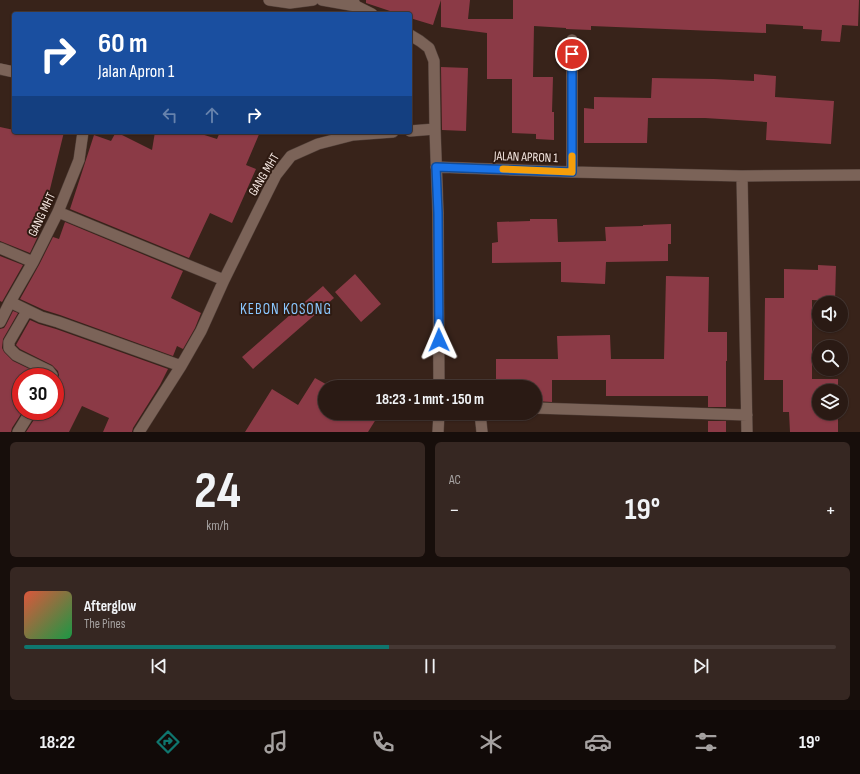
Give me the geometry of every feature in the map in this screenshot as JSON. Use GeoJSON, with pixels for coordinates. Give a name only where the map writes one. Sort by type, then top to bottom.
{"type":"FeatureCollection","features":[{"type":"Feature","properties":{"kind":"street"},"geometry":{"type":"LineString","coordinates":[[269,0],[290,3],[313,0]]}},
{"type":"Feature","properties":{"kind":"street"},"geometry":{"type":"LineString","coordinates":[[322,0],[354,3],[369,12]]}},
{"type":"Feature","properties":{"kind":"street"},"geometry":{"type":"LineString","coordinates":[[412,36],[429,48],[434,61],[438,213],[439,380]]}},
{"type":"Feature","properties":{"kind":"street"},"geometry":{"type":"LineString","coordinates":[[572,40],[572,172]]}},
{"type":"Feature","properties":{"kind":"street"},"geometry":{"type":"LineString","coordinates":[[0,69],[12,72]]}},
{"type":"Feature","properties":{"kind":"street"},"geometry":{"type":"LineString","coordinates":[[412,131],[435,129]]}},
{"type":"Feature","properties":{"kind":"street","name":"GANG MHT"},"geometry":{"type":"LineString","coordinates":[[0,322],[33,262],[58,212],[79,160],[83,134]]}},
{"type":"Feature","properties":{"kind":"street","name":"GANG MHT"},"geometry":{"type":"LineString","coordinates":[[139,432],[181,366],[201,331],[224,280],[276,175],[291,156],[318,144],[353,135],[366,134]]}},
{"type":"Feature","properties":{"kind":"street","name":"JALAN APRON 1"},"geometry":{"type":"LineString","coordinates":[[436,167],[742,176],[860,175]]}},
{"type":"Feature","properties":{"kind":"street"},"geometry":{"type":"LineString","coordinates":[[742,176],[747,432]]}},
{"type":"Feature","properties":{"kind":"street","name":"GANG MHT"},"geometry":{"type":"LineString","coordinates":[[58,212],[224,280]]}},
{"type":"Feature","properties":{"kind":"street"},"geometry":{"type":"LineString","coordinates":[[0,248],[33,262]]}},
{"type":"Feature","properties":{"kind":"street"},"geometry":{"type":"LineString","coordinates":[[10,302],[42,317],[181,366]]}},
{"type":"Feature","properties":{"kind":"street"},"geometry":{"type":"LineString","coordinates":[[27,310],[9,342],[9,348],[16,355],[43,368]]}},
{"type":"Feature","properties":{"kind":"street"},"geometry":{"type":"LineString","coordinates":[[542,408],[747,415]]}},
{"type":"Feature","properties":{"kind":"street"},"geometry":{"type":"LineString","coordinates":[[18,432],[25,420]]}},
{"type":"Feature","properties":{"kind":"street"},"geometry":{"type":"LineString","coordinates":[[438,432],[439,420]]}},
{"type":"Feature","properties":{"kind":"street"},"geometry":{"type":"LineString","coordinates":[[481,420],[482,432]]}},
{"type":"Feature","properties":{"kind":"building"},"geometry":{"type":"Polygon","coordinates":[[[366,0],[441,0],[433,25],[412,19],[412,12],[393,12],[366,3],[366,0]]]}},
{"type":"Feature","properties":{"kind":"building"},"geometry":{"type":"Polygon","coordinates":[[[441,0],[470,0],[468,19],[513,19],[513,0],[859,0],[858,26],[842,25],[840,42],[821,41],[822,30],[803,29],[803,26],[766,24],[766,33],[591,26],[591,30],[534,26],[533,77],[553,77],[552,112],[554,112],[554,140],[536,139],[536,134],[512,133],[512,79],[487,79],[487,33],[441,27],[441,0]]]}},
{"type":"Feature","properties":{"kind":"building"},"geometry":{"type":"Polygon","coordinates":[[[441,67],[468,68],[466,131],[442,130],[441,67]]]}},
{"type":"Feature","properties":{"kind":"building"},"geometry":{"type":"Polygon","coordinates":[[[754,74],[776,76],[775,97],[834,101],[831,144],[766,140],[767,122],[705,118],[648,118],[647,143],[584,143],[584,108],[594,109],[594,97],[651,98],[652,78],[754,81],[754,74]]]}},
{"type":"Feature","properties":{"kind":"building"},"geometry":{"type":"Polygon","coordinates":[[[0,127],[12,130],[12,134],[64,134],[39,234],[30,253],[0,241],[0,127]]]}},
{"type":"Feature","properties":{"kind":"building"},"geometry":{"type":"Polygon","coordinates":[[[115,134],[120,134],[152,150],[155,134],[201,134],[217,139],[219,134],[259,134],[246,165],[256,169],[232,223],[210,213],[189,258],[70,209],[94,135],[111,141],[115,134]]]}},
{"type":"Feature","properties":{"kind":"building"},"geometry":{"type":"Polygon","coordinates":[[[530,219],[557,219],[558,242],[606,241],[605,227],[671,224],[671,244],[668,244],[668,261],[606,262],[605,284],[561,282],[561,262],[492,263],[492,243],[498,242],[497,222],[530,221],[530,219]]]}},
{"type":"Feature","properties":{"kind":"building"},"geometry":{"type":"Polygon","coordinates":[[[65,222],[183,271],[171,298],[201,313],[195,328],[183,349],[177,346],[173,356],[44,310],[20,299],[53,237],[59,239],[65,222]]]}},
{"type":"Feature","properties":{"kind":"building"},"geometry":{"type":"Polygon","coordinates":[[[0,256],[23,265],[2,302],[0,301],[0,256]]]}},
{"type":"Feature","properties":{"kind":"building"},"geometry":{"type":"Polygon","coordinates":[[[818,265],[836,266],[835,296],[812,296],[812,379],[838,379],[838,384],[812,384],[812,420],[838,420],[838,432],[790,432],[789,412],[783,412],[783,380],[764,380],[765,298],[784,298],[784,269],[818,270],[818,265]]]}},
{"type":"Feature","properties":{"kind":"building"},"geometry":{"type":"Polygon","coordinates":[[[355,274],[381,304],[361,322],[335,292],[355,274]]]}},
{"type":"Feature","properties":{"kind":"building"},"geometry":{"type":"Polygon","coordinates":[[[666,276],[709,277],[708,332],[727,332],[726,407],[708,407],[708,396],[606,396],[606,380],[552,380],[552,402],[542,401],[542,380],[496,380],[496,359],[558,359],[557,336],[610,335],[611,359],[664,359],[666,276]]]}},
{"type":"Feature","properties":{"kind":"building"},"geometry":{"type":"Polygon","coordinates":[[[323,286],[334,298],[253,369],[242,357],[323,286]]]}},
{"type":"Feature","properties":{"kind":"building"},"geometry":{"type":"Polygon","coordinates":[[[13,311],[18,313],[3,339],[2,348],[13,361],[27,368],[12,368],[12,420],[17,420],[11,432],[0,432],[0,329],[4,328],[13,311]]]}},
{"type":"Feature","properties":{"kind":"building"},"geometry":{"type":"Polygon","coordinates":[[[30,320],[168,369],[132,432],[103,432],[109,418],[82,406],[69,432],[26,432],[34,420],[64,420],[64,368],[55,368],[52,365],[20,349],[16,345],[30,320]]]}},
{"type":"Feature","properties":{"kind":"building"},"geometry":{"type":"Polygon","coordinates":[[[315,378],[319,380],[318,420],[376,420],[368,432],[245,432],[272,389],[298,405],[315,378]]]}},
{"type":"Feature","properties":{"kind":"building"},"geometry":{"type":"Polygon","coordinates":[[[708,421],[726,421],[726,432],[708,432],[708,421]]]}},
{"type":"Feature","properties":{"kind":"slow traffic"},"geometry":{"type":"LineString","coordinates":[[503,169],[572,172],[572,156]]}},
{"type":"Feature","properties":{"kind":"district","name":"KEBON KOSONG"},"geometry":{"type":"Point","coordinates":[286,309]}},
{"type":"Feature","properties":{"kind":"route"},"geometry":{"type":"LineString","coordinates":[[439,340],[438,213],[436,167],[572,172],[572,54]]}}]}
